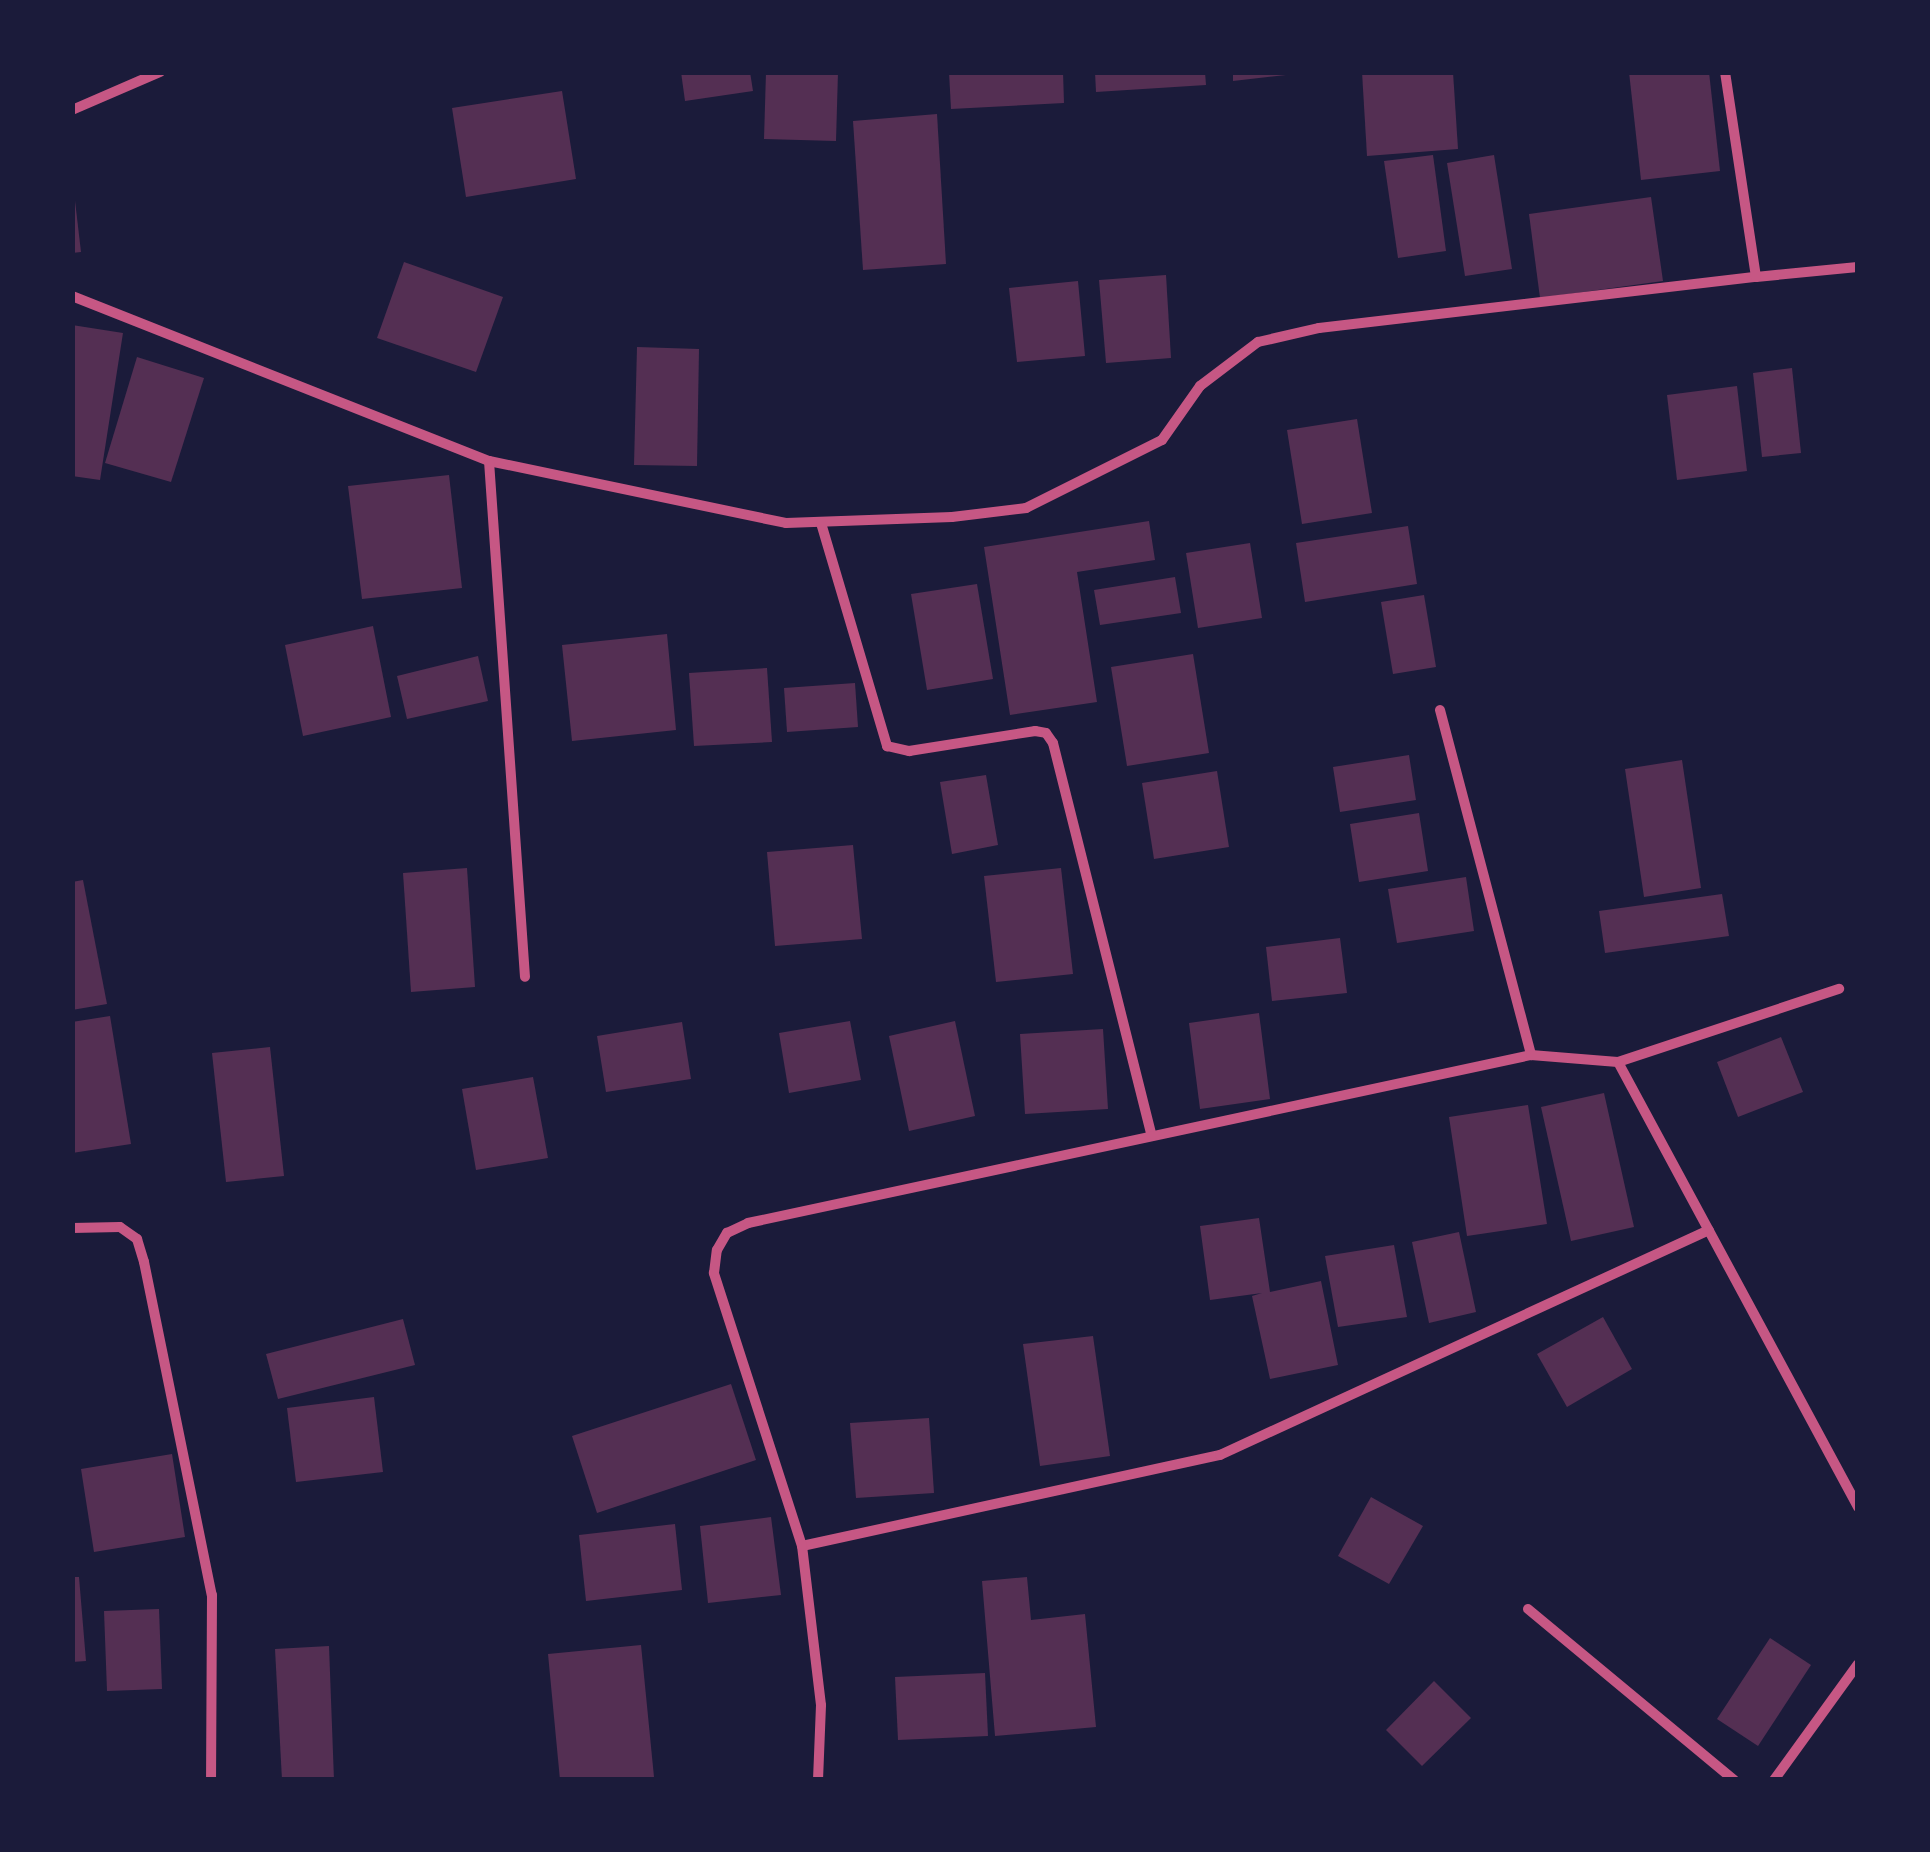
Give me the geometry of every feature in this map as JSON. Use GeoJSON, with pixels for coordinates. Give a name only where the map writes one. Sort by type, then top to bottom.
{"type":"FeatureCollection","features":[{"type":"Feature","properties":{"kind":"street"},"geometry":{"type":"LineString","coordinates":[[72,110],[160,72]]}},
{"type":"Feature","properties":{"kind":"street"},"geometry":{"type":"LineString","coordinates":[[1725,72],[1756,277]]}},
{"type":"Feature","properties":{"kind":"street"},"geometry":{"type":"LineString","coordinates":[[72,296],[489,462],[786,523],[822,523],[952,517],[1026,508],[1162,440],[1200,386],[1258,342],[1319,328],[1858,266]]}},
{"type":"Feature","properties":{"kind":"street"},"geometry":{"type":"LineString","coordinates":[[489,462],[525,977]]}},
{"type":"Feature","properties":{"kind":"street"},"geometry":{"type":"LineString","coordinates":[[822,523],[887,746],[909,751],[1035,731],[1046,734],[1053,742],[1152,1136]]}},
{"type":"Feature","properties":{"kind":"street"},"geometry":{"type":"LineString","coordinates":[[1440,710],[1532,1056]]}},
{"type":"Feature","properties":{"kind":"street"},"geometry":{"type":"LineString","coordinates":[[818,1780],[821,1705],[802,1546],[714,1273],[717,1250],[727,1233],[748,1222],[1532,1056],[1618,1062],[1839,988]]}},
{"type":"Feature","properties":{"kind":"street"},"geometry":{"type":"LineString","coordinates":[[1618,1062],[1858,1506]]}},
{"type":"Feature","properties":{"kind":"street"},"geometry":{"type":"LineString","coordinates":[[72,1228],[120,1227],[136,1239],[144,1262],[212,1595],[212,1780]]}},
{"type":"Feature","properties":{"kind":"street"},"geometry":{"type":"LineString","coordinates":[[802,1546],[1220,1455],[1709,1230]]}},
{"type":"Feature","properties":{"kind":"street"},"geometry":{"type":"LineString","coordinates":[[1528,1609],[1734,1780]]}},
{"type":"Feature","properties":{"kind":"street"},"geometry":{"type":"LineString","coordinates":[[1774,1780],[1858,1664]]}},
{"type":"Feature","properties":{"kind":"building"},"geometry":{"type":"Polygon","coordinates":[[[681,72],[750,72],[753,91],[685,101],[681,72]]]}},
{"type":"Feature","properties":{"kind":"building"},"geometry":{"type":"Polygon","coordinates":[[[766,72],[838,72],[836,141],[764,139],[766,72]]]}},
{"type":"Feature","properties":{"kind":"building"},"geometry":{"type":"Polygon","coordinates":[[[949,72],[1063,72],[1064,103],[951,109],[949,72]]]}},
{"type":"Feature","properties":{"kind":"building"},"geometry":{"type":"Polygon","coordinates":[[[1095,72],[1205,72],[1206,85],[1096,92],[1095,72]]]}},
{"type":"Feature","properties":{"kind":"building"},"geometry":{"type":"Polygon","coordinates":[[[1233,72],[1286,72],[1286,75],[1233,81],[1233,72]]]}},
{"type":"Feature","properties":{"kind":"building"},"geometry":{"type":"Polygon","coordinates":[[[1362,72],[1453,72],[1458,149],[1367,156],[1362,72]]]}},
{"type":"Feature","properties":{"kind":"building"},"geometry":{"type":"Polygon","coordinates":[[[1629,72],[1709,72],[1720,171],[1641,180],[1629,72]]]}},
{"type":"Feature","properties":{"kind":"building"},"geometry":{"type":"Polygon","coordinates":[[[562,91],[576,179],[466,197],[452,108],[562,91]]]}},
{"type":"Feature","properties":{"kind":"building"},"geometry":{"type":"Polygon","coordinates":[[[937,114],[946,264],[863,270],[853,121],[937,114]]]}},
{"type":"Feature","properties":{"kind":"building"},"geometry":{"type":"Polygon","coordinates":[[[1433,155],[1446,251],[1398,258],[1384,161],[1433,155]]]}},
{"type":"Feature","properties":{"kind":"building"},"geometry":{"type":"Polygon","coordinates":[[[1494,155],[1512,269],[1465,276],[1447,163],[1494,155]]]}},
{"type":"Feature","properties":{"kind":"building"},"geometry":{"type":"Polygon","coordinates":[[[72,175],[81,252],[72,253],[72,175]]]}},
{"type":"Feature","properties":{"kind":"building"},"geometry":{"type":"Polygon","coordinates":[[[1651,197],[1663,281],[1540,298],[1529,214],[1651,197]]]}},
{"type":"Feature","properties":{"kind":"building"},"geometry":{"type":"Polygon","coordinates":[[[404,262],[503,297],[476,372],[377,338],[404,262]]]}},
{"type":"Feature","properties":{"kind":"building"},"geometry":{"type":"Polygon","coordinates":[[[1166,275],[1171,358],[1106,363],[1099,280],[1166,275]]]}},
{"type":"Feature","properties":{"kind":"building"},"geometry":{"type":"Polygon","coordinates":[[[1078,281],[1085,356],[1017,362],[1009,288],[1078,281]]]}},
{"type":"Feature","properties":{"kind":"building"},"geometry":{"type":"Polygon","coordinates":[[[72,325],[123,333],[100,480],[72,476],[72,325]]]}},
{"type":"Feature","properties":{"kind":"building"},"geometry":{"type":"Polygon","coordinates":[[[637,347],[699,349],[697,466],[634,465],[637,347]]]}},
{"type":"Feature","properties":{"kind":"building"},"geometry":{"type":"Polygon","coordinates":[[[137,357],[204,378],[171,482],[105,463],[137,357]]]}},
{"type":"Feature","properties":{"kind":"building"},"geometry":{"type":"Polygon","coordinates":[[[1792,368],[1801,453],[1762,457],[1753,373],[1792,368]]]}},
{"type":"Feature","properties":{"kind":"building"},"geometry":{"type":"Polygon","coordinates":[[[1737,386],[1747,471],[1677,480],[1667,395],[1737,386]]]}},
{"type":"Feature","properties":{"kind":"building"},"geometry":{"type":"Polygon","coordinates":[[[1357,419],[1372,513],[1302,524],[1287,430],[1357,419]]]}},
{"type":"Feature","properties":{"kind":"building"},"geometry":{"type":"Polygon","coordinates":[[[449,475],[462,588],[362,599],[348,486],[449,475]]]}},
{"type":"Feature","properties":{"kind":"building"},"geometry":{"type":"Polygon","coordinates":[[[1149,521],[1155,560],[1077,572],[1097,702],[1010,715],[984,547],[1149,521]]]}},
{"type":"Feature","properties":{"kind":"building"},"geometry":{"type":"Polygon","coordinates":[[[1408,526],[1417,584],[1305,602],[1296,543],[1408,526]]]}},
{"type":"Feature","properties":{"kind":"building"},"geometry":{"type":"Polygon","coordinates":[[[1250,543],[1262,618],[1198,628],[1186,553],[1250,543]]]}},
{"type":"Feature","properties":{"kind":"building"},"geometry":{"type":"Polygon","coordinates":[[[1175,577],[1181,613],[1100,625],[1094,590],[1175,577]]]}},
{"type":"Feature","properties":{"kind":"building"},"geometry":{"type":"Polygon","coordinates":[[[977,584],[993,679],[927,690],[911,594],[977,584]]]}},
{"type":"Feature","properties":{"kind":"building"},"geometry":{"type":"Polygon","coordinates":[[[1424,595],[1436,667],[1393,674],[1381,602],[1424,595]]]}},
{"type":"Feature","properties":{"kind":"building"},"geometry":{"type":"Polygon","coordinates":[[[373,626],[391,717],[303,736],[285,645],[373,626]]]}},
{"type":"Feature","properties":{"kind":"building"},"geometry":{"type":"Polygon","coordinates":[[[667,634],[676,730],[572,741],[562,645],[667,634]]]}},
{"type":"Feature","properties":{"kind":"building"},"geometry":{"type":"Polygon","coordinates":[[[1193,654],[1209,753],[1127,766],[1111,667],[1193,654]]]}},
{"type":"Feature","properties":{"kind":"building"},"geometry":{"type":"Polygon","coordinates":[[[478,656],[488,701],[407,719],[397,676],[478,656]]]}},
{"type":"Feature","properties":{"kind":"building"},"geometry":{"type":"Polygon","coordinates":[[[767,668],[772,742],[694,746],[689,673],[767,668]]]}},
{"type":"Feature","properties":{"kind":"building"},"geometry":{"type":"Polygon","coordinates":[[[855,683],[858,727],[787,732],[784,688],[855,683]]]}},
{"type":"Feature","properties":{"kind":"building"},"geometry":{"type":"Polygon","coordinates":[[[1409,755],[1416,800],[1340,812],[1333,767],[1409,755]]]}},
{"type":"Feature","properties":{"kind":"building"},"geometry":{"type":"Polygon","coordinates":[[[1682,760],[1701,888],[1644,897],[1625,769],[1682,760]]]}},
{"type":"Feature","properties":{"kind":"building"},"geometry":{"type":"Polygon","coordinates":[[[1217,771],[1229,847],[1154,859],[1142,783],[1217,771]]]}},
{"type":"Feature","properties":{"kind":"building"},"geometry":{"type":"Polygon","coordinates":[[[986,775],[998,845],[952,854],[940,782],[986,775]]]}},
{"type":"Feature","properties":{"kind":"building"},"geometry":{"type":"Polygon","coordinates":[[[1419,813],[1428,871],[1359,882],[1350,824],[1419,813]]]}},
{"type":"Feature","properties":{"kind":"building"},"geometry":{"type":"Polygon","coordinates":[[[853,845],[862,939],[775,946],[767,852],[853,845]]]}},
{"type":"Feature","properties":{"kind":"building"},"geometry":{"type":"Polygon","coordinates":[[[467,868],[475,987],[411,992],[403,873],[467,868]]]}},
{"type":"Feature","properties":{"kind":"building"},"geometry":{"type":"Polygon","coordinates":[[[1061,868],[1073,974],[996,982],[984,876],[1061,868]]]}},
{"type":"Feature","properties":{"kind":"building"},"geometry":{"type":"Polygon","coordinates":[[[1466,877],[1474,931],[1397,943],[1388,889],[1466,877]]]}},
{"type":"Feature","properties":{"kind":"building"},"geometry":{"type":"Polygon","coordinates":[[[83,880],[107,1004],[72,1010],[72,882],[83,880]]]}},
{"type":"Feature","properties":{"kind":"building"},"geometry":{"type":"Polygon","coordinates":[[[1722,894],[1729,936],[1605,953],[1599,911],[1722,894]]]}},
{"type":"Feature","properties":{"kind":"building"},"geometry":{"type":"Polygon","coordinates":[[[1340,938],[1347,993],[1272,1001],[1266,947],[1340,938]]]}},
{"type":"Feature","properties":{"kind":"building"},"geometry":{"type":"Polygon","coordinates":[[[1259,1013],[1270,1099],[1200,1109],[1189,1023],[1259,1013]]]}},
{"type":"Feature","properties":{"kind":"building"},"geometry":{"type":"Polygon","coordinates":[[[110,1016],[131,1144],[72,1153],[72,1022],[110,1016]]]}},
{"type":"Feature","properties":{"kind":"building"},"geometry":{"type":"Polygon","coordinates":[[[850,1021],[861,1080],[789,1093],[779,1033],[850,1021]]]}},
{"type":"Feature","properties":{"kind":"building"},"geometry":{"type":"Polygon","coordinates":[[[955,1021],[975,1116],[909,1131],[889,1036],[955,1021]]]}},
{"type":"Feature","properties":{"kind":"building"},"geometry":{"type":"Polygon","coordinates":[[[682,1022],[691,1079],[606,1092],[597,1036],[682,1022]]]}},
{"type":"Feature","properties":{"kind":"building"},"geometry":{"type":"Polygon","coordinates":[[[1103,1029],[1108,1109],[1025,1114],[1020,1034],[1103,1029]]]}},
{"type":"Feature","properties":{"kind":"building"},"geometry":{"type":"Polygon","coordinates":[[[1781,1037],[1803,1092],[1738,1117],[1717,1062],[1781,1037]]]}},
{"type":"Feature","properties":{"kind":"building"},"geometry":{"type":"Polygon","coordinates":[[[270,1047],[284,1176],[226,1182],[212,1053],[270,1047]]]}},
{"type":"Feature","properties":{"kind":"building"},"geometry":{"type":"Polygon","coordinates":[[[533,1077],[548,1158],[476,1170],[462,1089],[533,1077]]]}},
{"type":"Feature","properties":{"kind":"building"},"geometry":{"type":"Polygon","coordinates":[[[1604,1093],[1634,1227],[1571,1241],[1541,1107],[1604,1093]]]}},
{"type":"Feature","properties":{"kind":"building"},"geometry":{"type":"Polygon","coordinates":[[[1528,1105],[1547,1224],[1467,1236],[1449,1117],[1528,1105]]]}},
{"type":"Feature","properties":{"kind":"building"},"geometry":{"type":"Polygon","coordinates":[[[1259,1218],[1270,1292],[1321,1281],[1338,1365],[1270,1379],[1252,1296],[1262,1293],[1210,1300],[1200,1226],[1259,1218]]]}},
{"type":"Feature","properties":{"kind":"building"},"geometry":{"type":"Polygon","coordinates":[[[1459,1232],[1476,1312],[1429,1323],[1412,1242],[1459,1232]]]}},
{"type":"Feature","properties":{"kind":"building"},"geometry":{"type":"Polygon","coordinates":[[[1394,1245],[1407,1317],[1338,1327],[1325,1256],[1394,1245]]]}},
{"type":"Feature","properties":{"kind":"building"},"geometry":{"type":"Polygon","coordinates":[[[1603,1317],[1632,1369],[1567,1407],[1537,1354],[1603,1317]]]}},
{"type":"Feature","properties":{"kind":"building"},"geometry":{"type":"Polygon","coordinates":[[[403,1319],[415,1365],[278,1399],[266,1354],[403,1319]]]}},
{"type":"Feature","properties":{"kind":"building"},"geometry":{"type":"Polygon","coordinates":[[[1093,1336],[1110,1456],[1040,1466],[1023,1344],[1093,1336]]]}},
{"type":"Feature","properties":{"kind":"building"},"geometry":{"type":"Polygon","coordinates":[[[731,1384],[756,1460],[597,1513],[572,1436],[731,1384]]]}},
{"type":"Feature","properties":{"kind":"building"},"geometry":{"type":"Polygon","coordinates":[[[374,1397],[383,1472],[296,1482],[287,1408],[374,1397]]]}},
{"type":"Feature","properties":{"kind":"building"},"geometry":{"type":"Polygon","coordinates":[[[929,1418],[934,1493],[856,1498],[850,1423],[929,1418]]]}},
{"type":"Feature","properties":{"kind":"building"},"geometry":{"type":"Polygon","coordinates":[[[172,1454],[185,1537],[94,1552],[81,1469],[172,1454]]]}},
{"type":"Feature","properties":{"kind":"building"},"geometry":{"type":"Polygon","coordinates":[[[1371,1497],[1423,1526],[1389,1584],[1338,1556],[1371,1497]]]}},
{"type":"Feature","properties":{"kind":"building"},"geometry":{"type":"Polygon","coordinates":[[[771,1517],[781,1595],[708,1603],[700,1526],[771,1517]]]}},
{"type":"Feature","properties":{"kind":"building"},"geometry":{"type":"Polygon","coordinates":[[[675,1524],[682,1590],[586,1601],[579,1535],[675,1524]]]}},
{"type":"Feature","properties":{"kind":"building"},"geometry":{"type":"Polygon","coordinates":[[[72,1577],[79,1577],[86,1661],[72,1662],[72,1577]]]}},
{"type":"Feature","properties":{"kind":"building"},"geometry":{"type":"Polygon","coordinates":[[[1027,1577],[1031,1620],[1085,1614],[1096,1727],[995,1736],[982,1581],[1027,1577]]]}},
{"type":"Feature","properties":{"kind":"building"},"geometry":{"type":"Polygon","coordinates":[[[159,1609],[162,1689],[107,1691],[104,1611],[159,1609]]]}},
{"type":"Feature","properties":{"kind":"building"},"geometry":{"type":"Polygon","coordinates":[[[1770,1638],[1811,1665],[1758,1746],[1717,1719],[1770,1638]]]}},
{"type":"Feature","properties":{"kind":"building"},"geometry":{"type":"Polygon","coordinates":[[[641,1645],[654,1777],[560,1780],[548,1654],[641,1645]]]}},
{"type":"Feature","properties":{"kind":"building"},"geometry":{"type":"Polygon","coordinates":[[[329,1646],[334,1780],[282,1780],[275,1649],[329,1646]]]}},
{"type":"Feature","properties":{"kind":"building"},"geometry":{"type":"Polygon","coordinates":[[[985,1673],[988,1736],[898,1740],[895,1677],[985,1673]]]}},
{"type":"Feature","properties":{"kind":"building"},"geometry":{"type":"Polygon","coordinates":[[[1434,1681],[1471,1718],[1422,1766],[1386,1730],[1434,1681]]]}}]}
